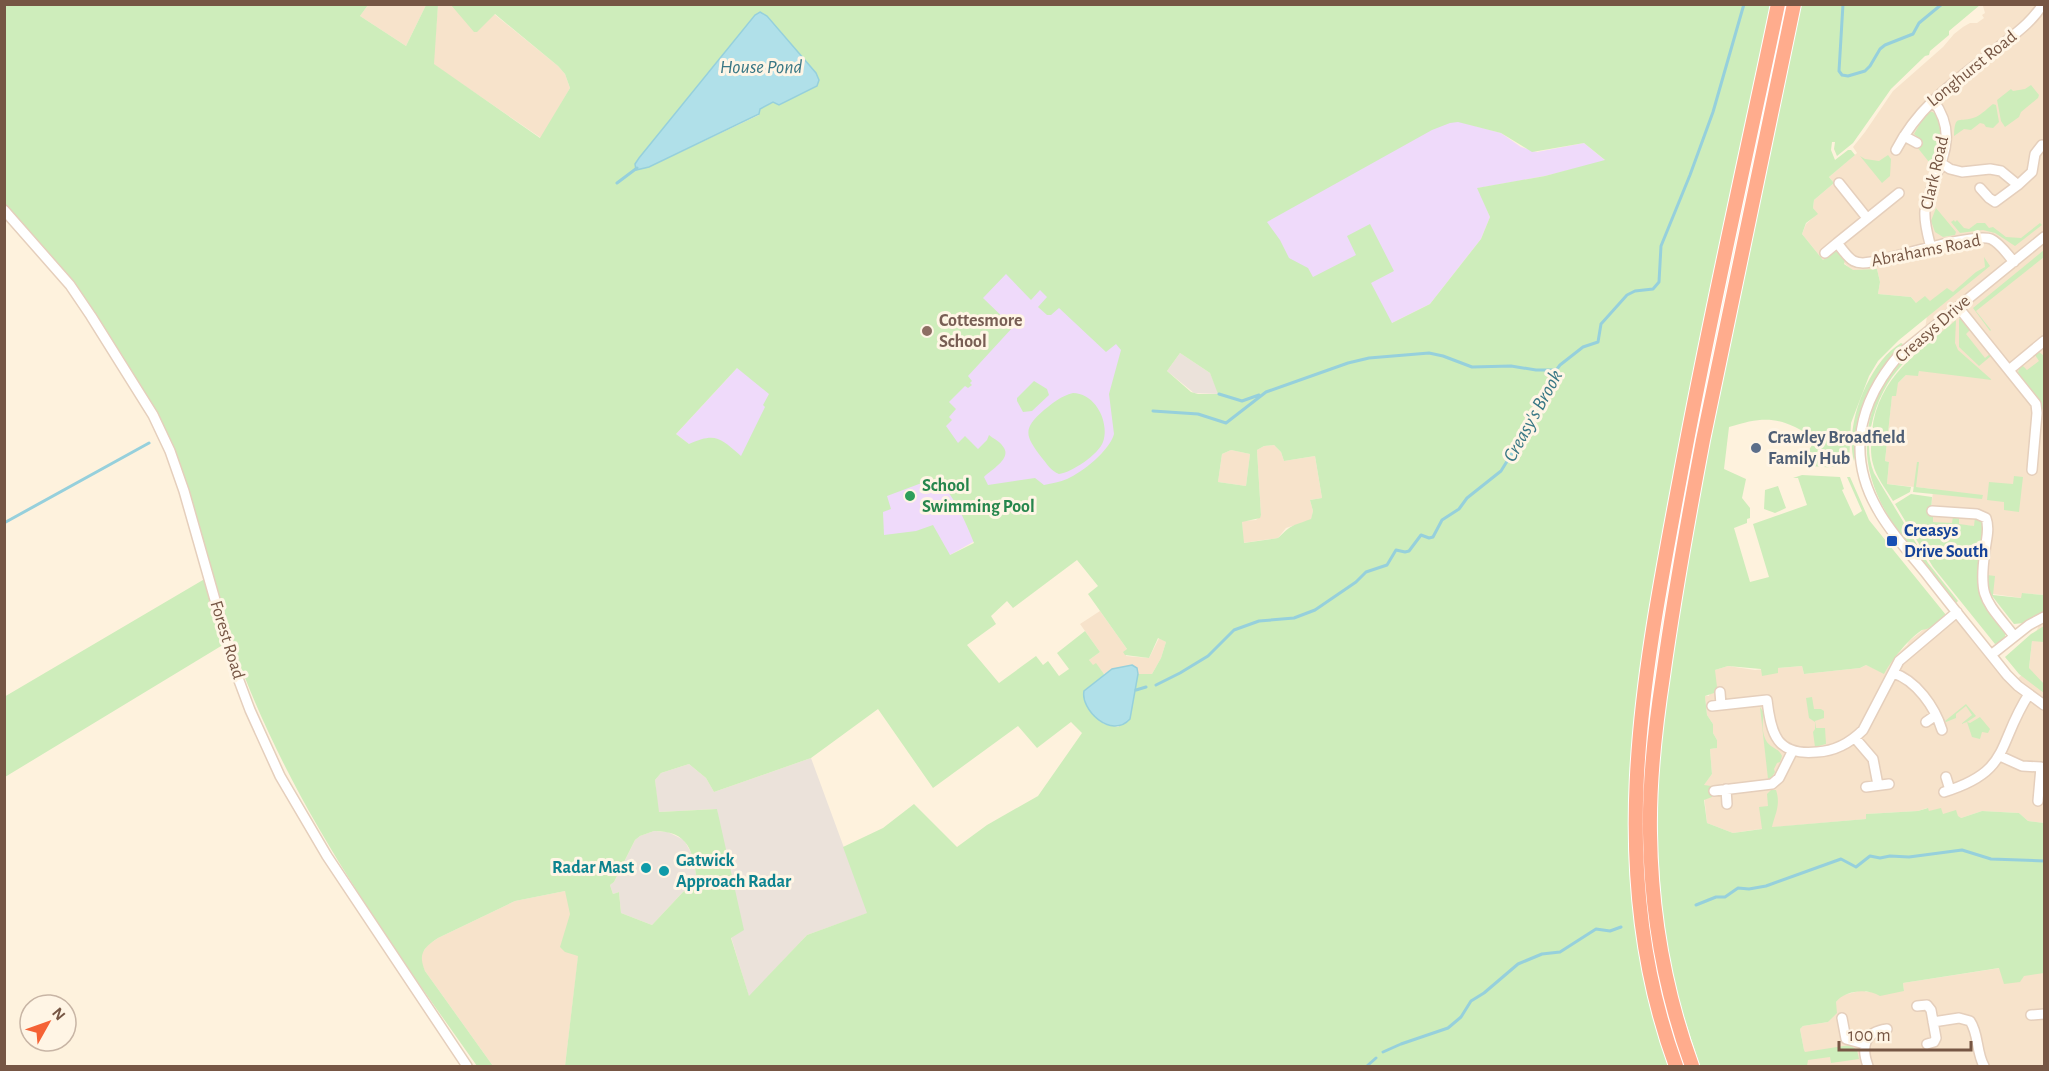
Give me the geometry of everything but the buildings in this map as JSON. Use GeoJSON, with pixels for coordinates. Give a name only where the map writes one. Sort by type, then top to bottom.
{"type":"FeatureCollection","features":[{"type":"Feature","properties":{"kind":"highway"},"geometry":{"type":"LineString","coordinates":[[1676,1066],[1656,1001],[1641,929],[1635,854],[1637,759],[1651,643],[1691,415],[1778,4]]}},
{"type":"Feature","properties":{"kind":"highway"},"geometry":{"type":"LineString","coordinates":[[1692,1066],[1675,1012],[1656,921],[1650,832],[1655,733],[1669,627],[1695,481],[1794,4]]}},
{"type":"Feature","properties":{"kind":"street","name":"Longhurst Road"},"geometry":{"type":"LineString","coordinates":[[1896,150],[1916,116],[1932,100],[2025,27],[2043,4]]}},
{"type":"Feature","properties":{"kind":"street","name":"Clark Road"},"geometry":{"type":"LineString","coordinates":[[1931,248],[1925,214],[1941,164],[1946,136],[1945,123],[1932,100]]}},
{"type":"Feature","properties":{"kind":"street"},"geometry":{"type":"LineString","coordinates":[[1904,136],[1917,142]]}},
{"type":"Feature","properties":{"kind":"street"},"geometry":{"type":"LineString","coordinates":[[1980,188],[1995,201],[2003,198],[2032,172],[2035,154],[2042,146]]}},
{"type":"Feature","properties":{"kind":"street"},"geometry":{"type":"LineString","coordinates":[[1941,164],[1962,172],[1990,169],[2001,171],[2018,185]]}},
{"type":"Feature","properties":{"kind":"street"},"geometry":{"type":"LineString","coordinates":[[1839,183],[1867,218]]}},
{"type":"Feature","properties":{"kind":"street","name":"Abrahams Road"},"geometry":{"type":"LineString","coordinates":[[1825,253],[1899,193]]}},
{"type":"Feature","properties":{"kind":"street","name":"Forest Road"},"geometry":{"type":"LineString","coordinates":[[4,210],[70,285],[153,415],[170,451],[184,491],[235,670],[272,758],[294,802],[327,856],[467,1066]]}},
{"type":"Feature","properties":{"kind":"street","name":"Abrahams Road"},"geometry":{"type":"LineString","coordinates":[[1837,243],[1851,260],[1860,264],[1976,237],[1986,237],[1999,244],[2014,262]]}},
{"type":"Feature","properties":{"kind":"street","name":"Creasys Drive"},"geometry":{"type":"LineString","coordinates":[[2044,237],[1906,349],[1882,377],[1866,411],[1861,430],[1860,447],[1864,480],[1878,510],[2007,675],[2044,705]]}},
{"type":"Feature","properties":{"kind":"street"},"geometry":{"type":"LineString","coordinates":[[1958,306],[2037,408],[2032,470]]}},
{"type":"Feature","properties":{"kind":"street"},"geometry":{"type":"LineString","coordinates":[[2009,370],[2044,341]]}},
{"type":"Feature","properties":{"kind":"street"},"geometry":{"type":"LineString","coordinates":[[1932,510],[1977,514],[1986,518],[1988,526],[1981,577],[1982,588],[1988,603],[2014,636]]}},
{"type":"Feature","properties":{"kind":"street"},"geometry":{"type":"LineString","coordinates":[[1766,688],[1773,731],[1781,743],[1792,752],[1828,751],[1856,738],[1868,723],[1904,656],[1957,612]]}},
{"type":"Feature","properties":{"kind":"street"},"geometry":{"type":"LineString","coordinates":[[1991,655],[2029,625],[2044,617]]}},
{"type":"Feature","properties":{"kind":"street"},"geometry":{"type":"LineString","coordinates":[[1893,673],[1909,680],[1936,715],[1942,730]]}},
{"type":"Feature","properties":{"kind":"street"},"geometry":{"type":"LineString","coordinates":[[1720,692],[1717,705],[1767,700]]}},
{"type":"Feature","properties":{"kind":"street"},"geometry":{"type":"LineString","coordinates":[[1946,777],[1947,791],[1977,779],[1988,771],[2000,756],[2017,712],[2029,694]]}},
{"type":"Feature","properties":{"kind":"street"},"geometry":{"type":"LineString","coordinates":[[1926,722],[1936,715]]}},
{"type":"Feature","properties":{"kind":"street"},"geometry":{"type":"LineString","coordinates":[[1856,738],[1873,759],[1878,785]]}},
{"type":"Feature","properties":{"kind":"street"},"geometry":{"type":"LineString","coordinates":[[1714,791],[1772,784],[1779,778],[1792,752]]}},
{"type":"Feature","properties":{"kind":"street"},"geometry":{"type":"LineString","coordinates":[[2000,756],[2022,766],[2042,763],[2038,801]]}},
{"type":"Feature","properties":{"kind":"street"},"geometry":{"type":"LineString","coordinates":[[1866,787],[1888,784]]}},
{"type":"Feature","properties":{"kind":"street"},"geometry":{"type":"LineString","coordinates":[[1726,789],[1727,804]]}},
{"type":"Feature","properties":{"kind":"street"},"geometry":{"type":"LineString","coordinates":[[1917,1006],[1925,1004],[1929,1007],[1933,1022],[1935,1041],[1927,1044]]}},
{"type":"Feature","properties":{"kind":"street"},"geometry":{"type":"LineString","coordinates":[[2031,1016],[2044,1014]]}},
{"type":"Feature","properties":{"kind":"street"},"geometry":{"type":"LineString","coordinates":[[1842,1018],[1846,1039],[1864,1044]]}},
{"type":"Feature","properties":{"kind":"street"},"geometry":{"type":"LineString","coordinates":[[1933,1022],[1959,1018],[1970,1021],[1982,1066]]}},
{"type":"Feature","properties":{"kind":"street"},"geometry":{"type":"LineString","coordinates":[[1868,1066],[1864,1044],[1876,1031],[1887,1029]]}},
{"type":"Feature","properties":{"kind":"shaded area"},"geometry":{"type":"Polygon","coordinates":[[[368,5],[426,5],[406,46],[360,16],[368,5]]]}},
{"type":"Feature","properties":{"kind":"shaded area"},"geometry":{"type":"Polygon","coordinates":[[[438,5],[483,5],[565,74],[570,88],[541,138],[433,64],[438,5]]]}},
{"type":"Feature","properties":{"kind":"shaded area"},"geometry":{"type":"Polygon","coordinates":[[[1984,5],[2044,5],[2044,595],[2023,593],[2022,598],[1993,594],[1987,575],[1978,574],[1983,527],[1932,522],[1933,489],[1887,484],[1889,462],[1885,461],[1892,395],[1898,383],[1906,375],[1918,375],[1927,316],[1911,297],[1878,294],[1880,282],[1877,269],[1853,271],[1844,263],[1823,260],[1802,234],[1806,224],[1817,214],[1813,208],[1814,200],[1834,183],[1829,177],[1857,153],[1853,147],[1893,91],[1943,47],[1954,34],[1970,23],[1977,23],[1984,18],[1982,15],[1985,13],[1984,5]]]}},
{"type":"Feature","properties":{"kind":"shaded area","name":"Cottesmore School"},"geometry":{"type":"Polygon","coordinates":[[[1442,112],[1464,123],[1501,133],[1521,147],[1537,152],[1584,143],[1606,161],[1545,176],[1478,188],[1490,217],[1481,239],[1430,304],[1378,330],[1198,288],[1123,430],[1072,486],[950,555],[928,554],[712,462],[676,434],[737,368],[1442,112]]]}},
{"type":"Feature","properties":{"kind":"shaded area"},"geometry":{"type":"Polygon","coordinates":[[[1180,353],[1210,373],[1219,394],[1194,393],[1167,371],[1180,353]]]}},
{"type":"Feature","properties":{"kind":"shaded area"},"geometry":{"type":"Polygon","coordinates":[[[1274,445],[1281,452],[1284,461],[1315,456],[1322,498],[1310,500],[1313,511],[1311,520],[1286,528],[1278,538],[1243,543],[1242,521],[1256,520],[1261,515],[1257,450],[1264,446],[1274,445]]]}},
{"type":"Feature","properties":{"kind":"shaded area"},"geometry":{"type":"Polygon","coordinates":[[[1231,450],[1250,454],[1246,486],[1218,482],[1222,454],[1231,450]]]}},
{"type":"Feature","properties":{"kind":"shaded area"},"geometry":{"type":"Polygon","coordinates":[[[1100,611],[1127,649],[1126,656],[1149,658],[1159,638],[1166,642],[1161,658],[1152,674],[1138,674],[1137,668],[1112,669],[1104,674],[1096,664],[1093,666],[1089,660],[1100,652],[1080,624],[1100,611]]]}},
{"type":"Feature","properties":{"kind":"shaded area"},"geometry":{"type":"Polygon","coordinates":[[[2044,614],[2044,823],[2028,821],[2019,813],[1982,811],[1961,818],[1929,811],[1927,808],[1918,811],[1866,814],[1866,819],[1733,833],[1707,823],[1703,786],[1712,774],[1710,749],[1717,748],[1717,740],[1713,733],[1713,724],[1707,715],[1705,696],[1709,696],[1715,670],[1728,666],[1755,670],[1802,666],[1804,674],[1860,668],[1866,665],[1884,673],[1909,641],[1946,615],[1957,620],[2010,685],[2029,669],[2032,641],[2044,614]]]}},
{"type":"Feature","properties":{"kind":"shaded area"},"geometry":{"type":"Polygon","coordinates":[[[811,758],[868,913],[807,935],[749,997],[731,937],[717,809],[658,812],[655,780],[661,773],[689,764],[706,778],[714,792],[811,758]]]}},
{"type":"Feature","properties":{"kind":"shaded area"},"geometry":{"type":"Polygon","coordinates":[[[654,831],[668,832],[684,840],[693,856],[697,881],[683,892],[652,925],[621,913],[619,892],[613,894],[610,885],[614,882],[635,840],[654,831]]]}},
{"type":"Feature","properties":{"kind":"shaded area"},"geometry":{"type":"Polygon","coordinates":[[[565,891],[583,917],[565,1066],[493,1066],[425,971],[421,962],[422,953],[438,938],[515,901],[565,891]]]}},
{"type":"Feature","properties":{"kind":"shaded area"},"geometry":{"type":"Polygon","coordinates":[[[2044,949],[2044,1066],[1807,1066],[1800,1029],[1803,1026],[1828,1022],[1834,1015],[1836,1002],[1840,996],[1863,990],[1866,992],[1904,991],[1903,983],[2000,968],[2044,949]]]}},
{"type":"Feature","properties":{"kind":"green space"},"geometry":{"type":"Polygon","coordinates":[[[5,5],[368,5],[360,16],[406,46],[426,5],[438,5],[434,64],[540,138],[570,88],[565,74],[495,14],[477,32],[474,32],[451,5],[1772,5],[1632,754],[1630,854],[1633,910],[1645,978],[1670,1066],[565,1066],[578,956],[565,952],[560,947],[570,914],[565,891],[515,901],[438,938],[423,952],[422,960],[425,971],[493,1066],[477,1066],[406,965],[339,862],[279,754],[253,698],[231,640],[5,777],[4,697],[208,577],[170,451],[91,316],[5,210],[5,5]],[[755,15],[635,164],[649,167],[759,115],[760,109],[774,102],[755,15]],[[1458,122],[1450,123],[1432,130],[1267,222],[1289,258],[1308,268],[1313,277],[1356,255],[1347,236],[1370,224],[1394,271],[1371,283],[1392,323],[1430,304],[1481,239],[1490,217],[1477,188],[1545,176],[1605,160],[1584,143],[1532,152],[1501,133],[1458,122]],[[1006,274],[983,298],[1013,327],[968,376],[972,385],[968,388],[965,386],[949,402],[956,409],[949,417],[952,420],[946,426],[958,443],[965,436],[978,449],[989,435],[1003,446],[1005,456],[1003,460],[984,477],[988,485],[1035,478],[1044,485],[1064,480],[1095,460],[1107,447],[1114,434],[1109,394],[1121,350],[1116,344],[1106,352],[1059,308],[1051,315],[1047,315],[1038,307],[1047,297],[1040,290],[1031,300],[1006,274]],[[1180,353],[1167,371],[1191,392],[1218,394],[1210,373],[1180,353]],[[737,368],[676,434],[689,444],[706,438],[717,439],[741,456],[769,394],[737,368]],[[1274,445],[1264,446],[1257,450],[1260,518],[1242,522],[1244,543],[1278,538],[1293,526],[1311,519],[1313,511],[1310,500],[1322,498],[1315,456],[1284,461],[1281,452],[1274,445]],[[1231,450],[1222,454],[1218,482],[1246,486],[1250,454],[1231,450]],[[927,481],[887,496],[891,509],[883,512],[884,535],[916,531],[933,525],[950,555],[974,543],[955,503],[939,481],[929,485],[927,481]],[[1077,560],[1013,608],[1007,601],[991,616],[996,624],[967,645],[999,683],[1036,656],[1043,665],[1048,661],[1059,676],[1069,669],[1057,653],[1085,631],[1100,652],[1089,660],[1093,665],[1096,663],[1104,674],[1095,715],[1104,724],[1118,727],[1130,719],[1138,674],[1152,674],[1161,658],[1166,642],[1158,638],[1149,658],[1125,655],[1123,652],[1127,649],[1088,594],[1098,586],[1077,560]],[[878,709],[811,758],[714,792],[706,778],[689,764],[661,773],[655,780],[659,812],[717,809],[744,930],[731,938],[749,996],[807,935],[867,913],[843,847],[883,828],[914,804],[957,847],[987,825],[1038,796],[1082,733],[1071,722],[1037,748],[1018,726],[933,788],[878,709]],[[654,831],[635,840],[614,882],[610,885],[613,894],[619,892],[621,913],[652,925],[683,892],[697,881],[694,861],[687,845],[675,835],[654,831]]]}},
{"type":"Feature","properties":{"kind":"green space"},"geometry":{"type":"Polygon","coordinates":[[[1799,5],[1980,5],[1949,31],[1949,35],[1930,51],[1929,55],[1925,56],[1891,89],[1853,143],[1837,156],[1834,149],[1835,142],[1832,142],[1831,150],[1835,160],[1848,150],[1855,155],[1829,177],[1834,183],[1814,200],[1813,208],[1818,214],[1806,223],[1802,234],[1823,260],[1836,251],[1845,260],[1844,264],[1853,270],[1877,269],[1880,282],[1878,294],[1911,297],[1916,303],[1925,296],[1930,301],[1947,288],[1953,292],[1985,267],[1984,257],[1990,266],[1899,340],[1878,361],[1869,376],[1851,423],[1849,462],[1832,467],[1802,464],[1801,462],[1816,439],[1784,422],[1764,420],[1729,427],[1724,469],[1746,479],[1742,498],[1750,508],[1750,518],[1747,519],[1747,523],[1734,528],[1750,582],[1769,577],[1753,524],[1807,505],[1798,478],[1793,478],[1802,475],[1840,477],[1844,489],[1842,490],[1854,516],[1862,511],[1847,477],[1850,477],[1869,520],[1946,615],[1933,626],[1922,630],[1912,638],[1884,674],[1866,665],[1860,668],[1804,674],[1802,666],[1778,668],[1778,673],[1762,676],[1761,669],[1728,666],[1715,670],[1717,687],[1714,693],[1705,696],[1707,715],[1713,724],[1713,733],[1717,740],[1717,748],[1710,749],[1712,774],[1704,785],[1711,786],[1712,797],[1704,800],[1707,823],[1733,833],[1762,829],[1759,807],[1768,806],[1767,794],[1771,790],[1776,790],[1778,805],[1772,827],[1866,819],[1866,814],[1918,811],[1928,808],[1929,811],[1941,808],[1943,814],[1956,810],[1961,818],[1982,811],[2019,813],[2028,821],[2044,823],[2044,973],[2024,976],[2020,982],[2004,984],[1999,968],[1903,983],[1904,991],[1880,996],[1863,991],[1851,993],[1836,1002],[1837,1013],[1828,1022],[1803,1026],[1800,1029],[1805,1052],[1850,1045],[1857,1050],[1859,1059],[1831,1063],[1830,1057],[1808,1060],[1807,1066],[1700,1066],[1677,995],[1668,954],[1662,909],[1657,837],[1661,731],[1688,554],[1755,204],[1799,5]]]}},
{"type":"Feature","properties":{"kind":"green space"},"geometry":{"type":"Polygon","coordinates":[[[2031,85],[2039,95],[2038,98],[2005,127],[2001,121],[1997,100],[2011,89],[2013,91],[2025,89],[2031,85]]]}},
{"type":"Feature","properties":{"kind":"green space"},"geometry":{"type":"Polygon","coordinates":[[[1993,104],[1996,105],[1999,122],[1993,128],[1980,123],[1971,130],[1964,129],[1954,136],[1957,121],[1976,117],[1993,104]]]}},
{"type":"Feature","properties":{"kind":"green space"},"geometry":{"type":"Polygon","coordinates":[[[1930,111],[1937,114],[1941,133],[1935,167],[1917,147],[1920,139],[1914,134],[1923,114],[1930,111]]]}},
{"type":"Feature","properties":{"kind":"green space"},"geometry":{"type":"Polygon","coordinates":[[[1888,155],[1891,159],[1890,176],[1882,183],[1860,156],[1879,161],[1888,155]]]}},
{"type":"Feature","properties":{"kind":"green space"},"geometry":{"type":"Polygon","coordinates":[[[1936,208],[1956,232],[1955,235],[1943,237],[1935,232],[1931,221],[1936,208]]]}},
{"type":"Feature","properties":{"kind":"green space"},"geometry":{"type":"Polygon","coordinates":[[[1954,220],[1969,229],[1977,223],[1985,223],[1989,228],[1993,227],[2006,237],[2021,238],[2040,223],[2042,225],[2015,246],[1995,233],[1983,230],[1960,233],[1951,222],[1954,220]]]}},
{"type":"Feature","properties":{"kind":"green space"},"geometry":{"type":"Polygon","coordinates":[[[2044,250],[2044,257],[1976,311],[1990,331],[1973,308],[2044,250]]]}},
{"type":"Feature","properties":{"kind":"green space"},"geometry":{"type":"Polygon","coordinates":[[[1956,318],[1914,353],[1892,377],[1876,408],[1869,444],[1874,473],[1928,563],[1958,601],[1956,603],[1903,539],[1888,516],[1876,492],[1869,467],[1867,440],[1874,404],[1889,375],[1929,335],[1943,324],[1956,318]]]}},
{"type":"Feature","properties":{"kind":"green space"},"geometry":{"type":"Polygon","coordinates":[[[1959,319],[1963,319],[1971,329],[1966,334],[1985,358],[1991,353],[1991,356],[1979,366],[1959,347],[1959,319]]]}},
{"type":"Feature","properties":{"kind":"green space"},"geometry":{"type":"Polygon","coordinates":[[[1956,320],[1955,343],[1958,350],[1992,380],[1919,371],[1918,376],[1906,375],[1898,383],[1896,396],[1892,396],[1885,461],[1889,462],[1887,484],[1911,487],[1910,492],[1893,501],[1874,469],[1872,460],[1872,435],[1876,412],[1882,395],[1902,367],[1956,320]]]}},
{"type":"Feature","properties":{"kind":"green space"},"geometry":{"type":"Polygon","coordinates":[[[1901,343],[1903,344],[1873,383],[1862,405],[1856,429],[1854,461],[1853,430],[1862,396],[1879,364],[1901,343]]]}},
{"type":"Feature","properties":{"kind":"green space"},"geometry":{"type":"Polygon","coordinates":[[[2039,352],[2044,356],[2044,409],[2018,373],[2022,365],[2027,370],[2039,361],[2035,355],[2039,352]]]}},
{"type":"Feature","properties":{"kind":"green space"},"geometry":{"type":"Polygon","coordinates":[[[1034,381],[1047,389],[1049,395],[1032,411],[1023,412],[1017,398],[1034,381]]]}},
{"type":"Feature","properties":{"kind":"green space"},"geometry":{"type":"Polygon","coordinates":[[[1073,393],[1081,394],[1094,403],[1102,418],[1105,434],[1100,447],[1090,457],[1059,474],[1049,467],[1036,450],[1028,433],[1032,422],[1044,410],[1073,393]]]}},
{"type":"Feature","properties":{"kind":"green space"},"geometry":{"type":"Polygon","coordinates":[[[1917,462],[1919,462],[1916,487],[1983,495],[1982,499],[1913,492],[1917,462]]]}},
{"type":"Feature","properties":{"kind":"green space"},"geometry":{"type":"Polygon","coordinates":[[[2014,476],[2023,477],[2019,512],[2004,510],[2004,502],[1987,500],[1989,482],[2013,484],[2014,476]]]}},
{"type":"Feature","properties":{"kind":"green space"},"geometry":{"type":"Polygon","coordinates":[[[1778,486],[1786,508],[1775,513],[1764,509],[1765,490],[1778,486]]]}},
{"type":"Feature","properties":{"kind":"green space"},"geometry":{"type":"Polygon","coordinates":[[[1911,494],[1932,497],[1933,522],[1952,523],[1953,516],[1959,517],[1959,524],[1974,526],[1975,517],[1982,521],[1984,527],[1978,574],[1979,590],[2006,632],[2000,643],[1995,644],[1933,567],[1895,504],[1911,494]]]}},
{"type":"Feature","properties":{"kind":"green space"},"geometry":{"type":"Polygon","coordinates":[[[1987,575],[1995,576],[1993,595],[2021,598],[2022,593],[2044,595],[2044,612],[2024,623],[2014,624],[1989,592],[1987,575]]]}},
{"type":"Feature","properties":{"kind":"green space"},"geometry":{"type":"Polygon","coordinates":[[[2044,626],[2044,642],[2032,641],[2029,668],[2044,684],[2044,693],[2019,674],[2005,657],[2031,634],[2044,626]]]}},
{"type":"Feature","properties":{"kind":"green space"},"geometry":{"type":"Polygon","coordinates":[[[1812,697],[1814,709],[1824,711],[1824,718],[1815,721],[1816,728],[1825,728],[1826,744],[1815,747],[1813,732],[1815,722],[1809,718],[1806,698],[1812,697]]]}},
{"type":"Feature","properties":{"kind":"green space"},"geometry":{"type":"Polygon","coordinates":[[[1966,704],[1976,716],[1961,724],[1972,715],[1966,706],[1956,714],[1956,718],[1945,721],[1966,704]]]}},
{"type":"Feature","properties":{"kind":"green space"},"geometry":{"type":"Polygon","coordinates":[[[1760,707],[1764,713],[1765,739],[1782,756],[1772,777],[1768,779],[1760,707]]]}},
{"type":"Feature","properties":{"kind":"green space"},"geometry":{"type":"Polygon","coordinates":[[[1980,717],[1990,729],[1988,733],[1982,732],[1980,739],[1972,737],[1967,722],[1970,723],[1980,717]]]}},
{"type":"Feature","properties":{"kind":"water","name":"House Pond"},"geometry":{"type":"Polygon","coordinates":[[[760,12],[767,16],[816,73],[819,80],[817,86],[779,105],[773,102],[760,109],[759,114],[649,167],[636,170],[635,164],[639,158],[755,15],[760,12]]]}},
{"type":"Feature","properties":{"kind":"water"},"geometry":{"type":"Polygon","coordinates":[[[1132,665],[1137,668],[1138,674],[1130,719],[1122,725],[1114,726],[1098,720],[1087,706],[1084,691],[1112,669],[1132,665]]]}},
{"type":"Feature","properties":{"kind":"waterway","name":"Creasy's Brook"},"geometry":{"type":"LineString","coordinates":[[1156,685],[1208,656],[1234,630],[1259,621],[1294,618],[1315,610],[1356,582],[1366,572],[1387,565],[1396,550],[1409,551],[1421,535],[1433,537],[1442,520],[1459,509],[1467,498],[1501,471],[1514,450],[1520,445],[1523,435],[1537,415],[1551,377],[1560,365],[1583,347],[1598,342],[1601,324],[1627,295],[1635,291],[1653,289],[1659,282],[1661,246],[1713,112],[1744,4]]}},
{"type":"Feature","properties":{"kind":"waterway","name":"Creasy's Brook"},"geometry":{"type":"LineString","coordinates":[[1843,4],[1839,71],[1842,75],[1848,76],[1865,71],[1880,49],[1913,34],[1919,23],[1942,4]]}},
{"type":"Feature","properties":{"kind":"waterway"},"geometry":{"type":"LineString","coordinates":[[617,183],[637,168]]}},
{"type":"Feature","properties":{"kind":"waterway"},"geometry":{"type":"LineString","coordinates":[[1153,411],[1198,414],[1226,423],[1266,392],[1348,363],[1369,358],[1429,353],[1472,367],[1511,366],[1556,370]]}},
{"type":"Feature","properties":{"kind":"waterway"},"geometry":{"type":"LineString","coordinates":[[1219,394],[1242,401],[1259,395]]}},
{"type":"Feature","properties":{"kind":"waterway"},"geometry":{"type":"LineString","coordinates":[[4,523],[149,443]]}},
{"type":"Feature","properties":{"kind":"waterway"},"geometry":{"type":"LineString","coordinates":[[1136,690],[1146,687]]}},
{"type":"Feature","properties":{"kind":"waterway"},"geometry":{"type":"LineString","coordinates":[[1696,905],[1716,897],[1725,897],[1738,888],[1766,886],[1841,859],[1856,867],[1870,856],[1909,857],[1962,850],[1991,859],[2044,861]]}},
{"type":"Feature","properties":{"kind":"waterway"},"geometry":{"type":"LineString","coordinates":[[1383,1052],[1448,1028],[1461,1017],[1471,1001],[1518,964],[1542,954],[1560,952],[1596,929],[1610,931],[1621,927]]}},
{"type":"Feature","properties":{"kind":"waterway"},"geometry":{"type":"LineString","coordinates":[[1367,1066],[1376,1058]]}},
{"type":"Feature","properties":{"kind":"place","name":"Cottesmore School"},"geometry":{"type":"Point","coordinates":[927,331]}},
{"type":"Feature","properties":{"kind":"place","name":"Crawley Broadfield Family Hub"},"geometry":{"type":"Point","coordinates":[1756,448]}},
{"type":"Feature","properties":{"kind":"place","name":"School Swimming Pool"},"geometry":{"type":"Point","coordinates":[910,496]}},
{"type":"Feature","properties":{"kind":"place","name":"Creasys Drive South"},"geometry":{"type":"Point","coordinates":[1892,541]}},
{"type":"Feature","properties":{"kind":"place","name":"Radar Mast"},"geometry":{"type":"Point","coordinates":[646,868]}},
{"type":"Feature","properties":{"kind":"place","name":"Gatwick Approach Radar"},"geometry":{"type":"Point","coordinates":[664,871]}}]}
